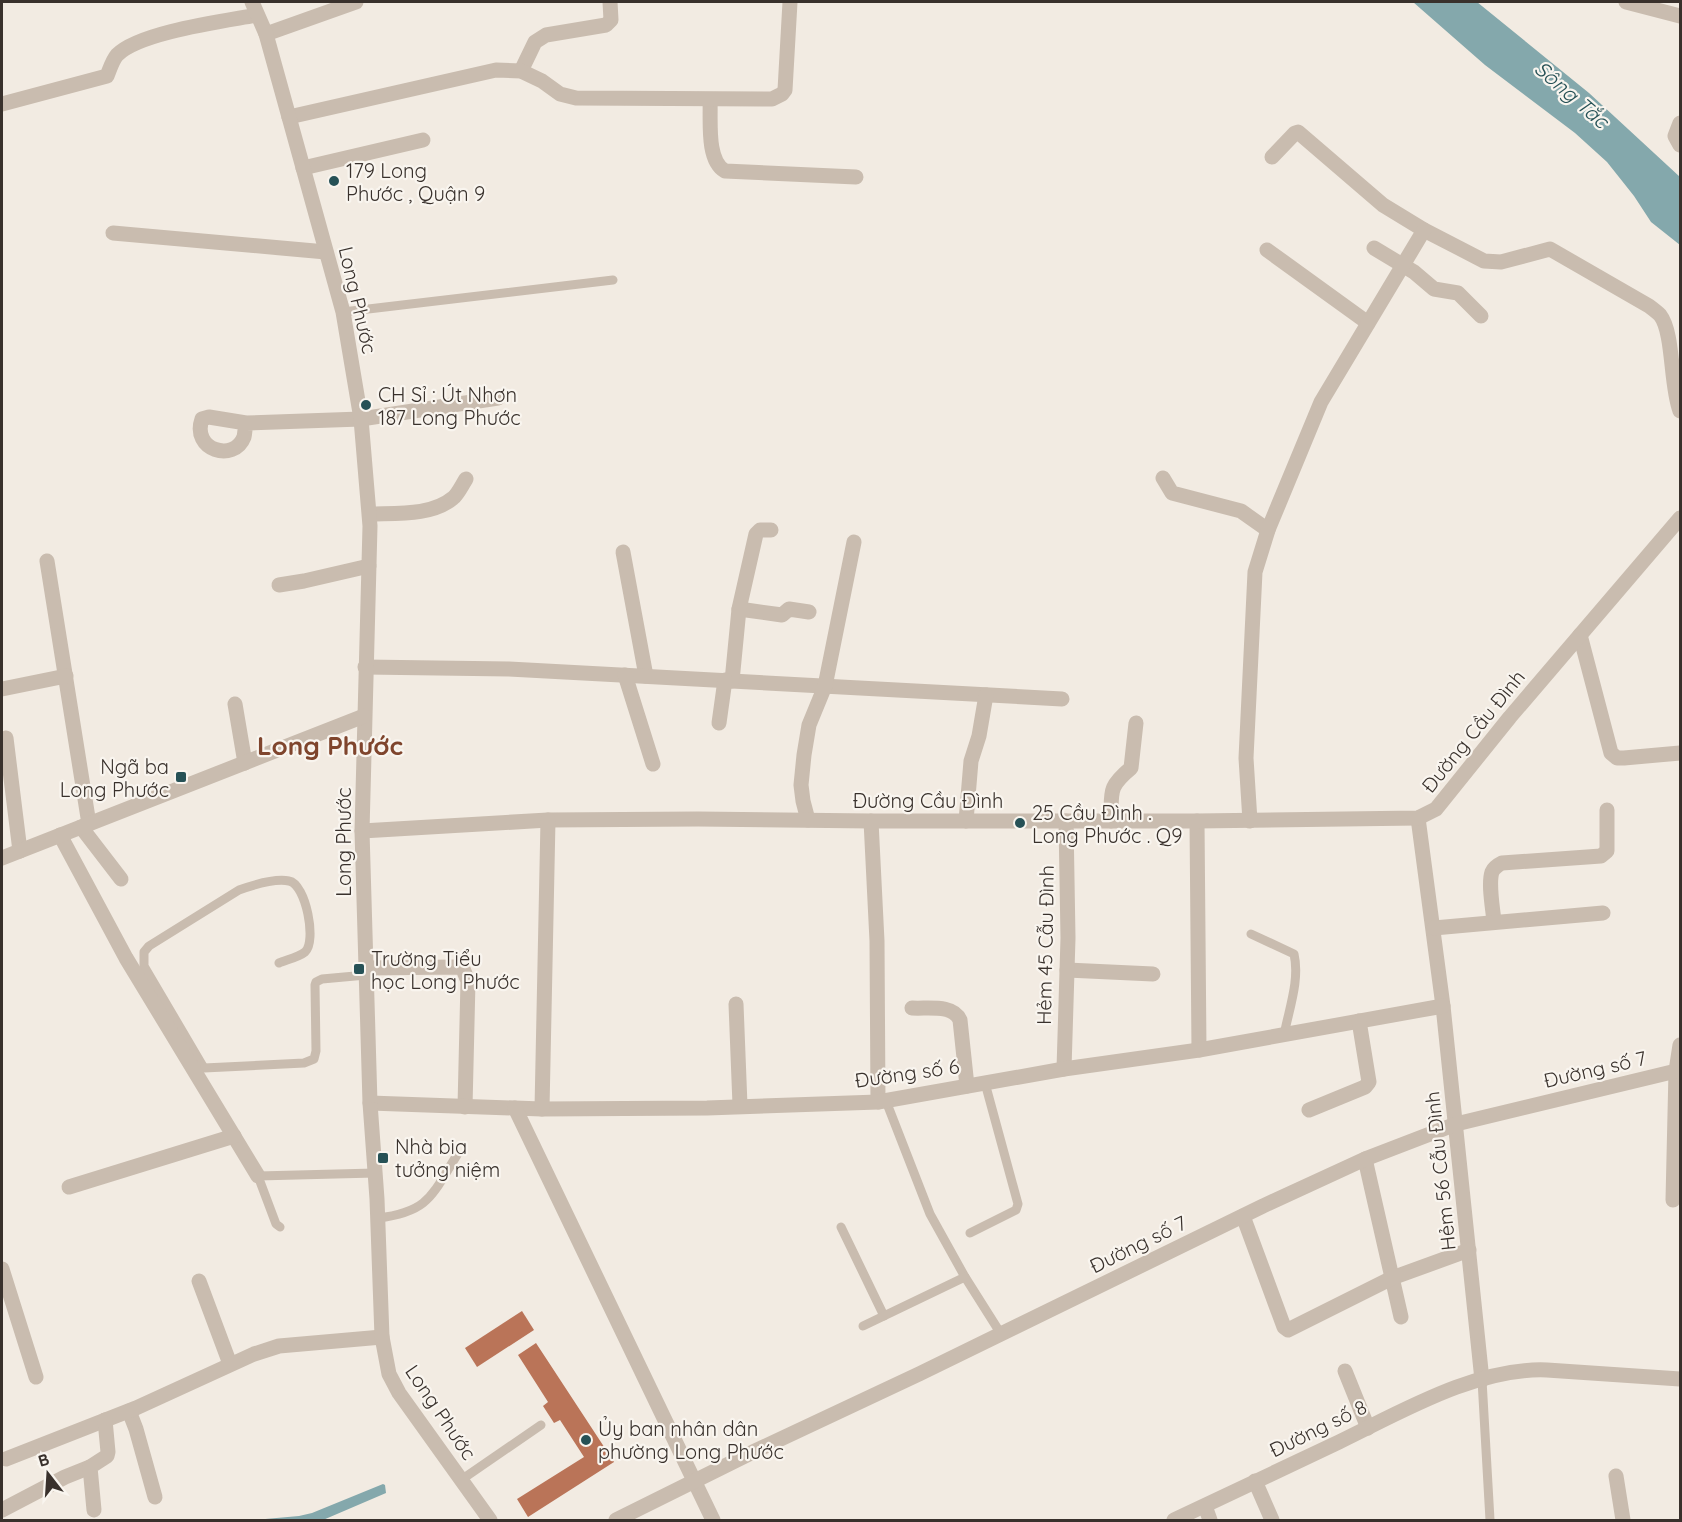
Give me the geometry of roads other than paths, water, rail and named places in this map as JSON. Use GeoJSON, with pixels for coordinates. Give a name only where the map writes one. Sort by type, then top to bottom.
{"type":"FeatureCollection","features":[{"type":"Feature","properties":{"kind":"street"},"geometry":{"type":"LineString","coordinates":[[266,34],[356,2]]}},
{"type":"Feature","properties":{"kind":"street"},"geometry":{"type":"LineString","coordinates":[[521,71],[535,42],[546,35],[606,25],[611,20],[610,2]]}},
{"type":"Feature","properties":{"kind":"street"},"geometry":{"type":"LineString","coordinates":[[289,117],[496,70],[521,71],[542,81],[560,94],[576,98],[772,99],[782,94],[786,82],[790,2]]}},
{"type":"Feature","properties":{"kind":"street"},"geometry":{"type":"LineString","coordinates":[[1626,2],[1680,16]]}},
{"type":"Feature","properties":{"kind":"street"},"geometry":{"type":"LineString","coordinates":[[2,104],[106,76],[119,53],[138,42],[255,8]]}},
{"type":"Feature","properties":{"kind":"street","name":"Long Phước"},"geometry":{"type":"LineString","coordinates":[[255,8],[266,34],[343,312],[361,419],[370,514],[362,831],[370,1103],[378,1218],[382,1337],[386,1362],[393,1382],[490,1521]]}},
{"type":"Feature","properties":{"kind":"street"},"geometry":{"type":"LineString","coordinates":[[710,100],[713,156],[719,168],[725,171],[856,177]]}},
{"type":"Feature","properties":{"kind":"street"},"geometry":{"type":"LineString","coordinates":[[1680,123],[1675,136],[1680,145]]}},
{"type":"Feature","properties":{"kind":"street"},"geometry":{"type":"LineString","coordinates":[[1272,157],[1294,133],[1301,134],[1379,202],[1424,230],[1484,261],[1501,262],[1550,249],[1649,306],[1660,316],[1666,327],[1675,397],[1680,411]]}},
{"type":"Feature","properties":{"kind":"street"},"geometry":{"type":"LineString","coordinates":[[303,168],[423,140]]}},
{"type":"Feature","properties":{"kind":"street"},"geometry":{"type":"LineString","coordinates":[[1250,820],[1246,758],[1255,572],[1268,530],[1315,415],[1424,230]]}},
{"type":"Feature","properties":{"kind":"street"},"geometry":{"type":"LineString","coordinates":[[112,233],[326,252]]}},
{"type":"Feature","properties":{"kind":"street"},"geometry":{"type":"LineString","coordinates":[[1374,248],[1403,265],[1434,289],[1458,293],[1481,316]]}},
{"type":"Feature","properties":{"kind":"street"},"geometry":{"type":"LineString","coordinates":[[1267,250],[1368,323]]}},
{"type":"Feature","properties":{"kind":"street"},"geometry":{"type":"LineString","coordinates":[[246,423],[361,419],[498,398]]}},
{"type":"Feature","properties":{"kind":"street"},"geometry":{"type":"LineString","coordinates":[[1163,478],[1172,493],[1241,511],[1268,530]]}},
{"type":"Feature","properties":{"kind":"street"},"geometry":{"type":"LineString","coordinates":[[370,514],[423,511],[435,508],[455,497],[466,479]]}},
{"type":"Feature","properties":{"kind":"street","name":"Đường Cầu Đình"},"geometry":{"type":"LineString","coordinates":[[362,831],[548,820],[1197,821],[1418,818],[1436,809],[1510,717],[1679,523]]}},
{"type":"Feature","properties":{"kind":"street"},"geometry":{"type":"LineString","coordinates":[[720,723],[739,609],[756,534],[760,530],[771,530]]}},
{"type":"Feature","properties":{"kind":"street"},"geometry":{"type":"LineString","coordinates":[[808,820],[801,785],[804,755],[809,725],[825,686],[854,542]]}},
{"type":"Feature","properties":{"kind":"street"},"geometry":{"type":"LineString","coordinates":[[623,552],[646,676]]}},
{"type":"Feature","properties":{"kind":"street"},"geometry":{"type":"LineString","coordinates":[[47,561],[66,676],[85,825],[121,879]]}},
{"type":"Feature","properties":{"kind":"street"},"geometry":{"type":"LineString","coordinates":[[279,585],[369,566]]}},
{"type":"Feature","properties":{"kind":"street"},"geometry":{"type":"LineString","coordinates":[[739,609],[782,615],[789,609],[809,612]]}},
{"type":"Feature","properties":{"kind":"street"},"geometry":{"type":"LineString","coordinates":[[1580,635],[1611,753],[1617,758],[1680,753]]}},
{"type":"Feature","properties":{"kind":"street"},"geometry":{"type":"LineString","coordinates":[[365,667],[509,669],[1062,699]]}},
{"type":"Feature","properties":{"kind":"street"},"geometry":{"type":"LineString","coordinates":[[625,675],[653,764]]}},
{"type":"Feature","properties":{"kind":"street"},"geometry":{"type":"LineString","coordinates":[[2,689],[66,676]]}},
{"type":"Feature","properties":{"kind":"street"},"geometry":{"type":"LineString","coordinates":[[966,821],[971,762],[979,736],[986,695]]}},
{"type":"Feature","properties":{"kind":"street"},"geometry":{"type":"LineString","coordinates":[[235,704],[245,763]]}},
{"type":"Feature","properties":{"kind":"street"},"geometry":{"type":"LineString","coordinates":[[2,858],[364,716]]}},
{"type":"Feature","properties":{"kind":"street"},"geometry":{"type":"LineString","coordinates":[[1111,821],[1112,789],[1116,781],[1131,768],[1136,723]]}},
{"type":"Feature","properties":{"kind":"street"},"geometry":{"type":"LineString","coordinates":[[6,738],[20,851]]}},
{"type":"Feature","properties":{"kind":"street"},"geometry":{"type":"LineString","coordinates":[[1494,922],[1491,879],[1492,871],[1496,867],[1503,863],[1601,856],[1607,851],[1607,810]]}},
{"type":"Feature","properties":{"kind":"street","name":"Hẻm 56 Cẫu Đình"},"geometry":{"type":"LineString","coordinates":[[1418,818],[1443,1006],[1482,1380]]}},
{"type":"Feature","properties":{"kind":"street"},"geometry":{"type":"LineString","coordinates":[[542,1109],[548,820]]}},
{"type":"Feature","properties":{"kind":"street"},"geometry":{"type":"LineString","coordinates":[[871,821],[882,1101]]}},
{"type":"Feature","properties":{"kind":"street","name":"Hẻm 45 Cẫu Đình"},"geometry":{"type":"LineString","coordinates":[[1064,1069],[1067,970],[1066,821]]}},
{"type":"Feature","properties":{"kind":"street"},"geometry":{"type":"LineString","coordinates":[[1197,821],[1198,1050]]}},
{"type":"Feature","properties":{"kind":"street"},"geometry":{"type":"LineString","coordinates":[[60,835],[126,958],[258,1176]]}},
{"type":"Feature","properties":{"kind":"street"},"geometry":{"type":"LineString","coordinates":[[1434,928],[1603,913]]}},
{"type":"Feature","properties":{"kind":"street"},"geometry":{"type":"LineString","coordinates":[[366,971],[463,969],[468,981],[465,1107]]}},
{"type":"Feature","properties":{"kind":"street"},"geometry":{"type":"LineString","coordinates":[[1067,970],[1153,974]]}},
{"type":"Feature","properties":{"kind":"street"},"geometry":{"type":"LineString","coordinates":[[736,1004],[740,1105]]}},
{"type":"Feature","properties":{"kind":"street","name":"Đường số 6"},"geometry":{"type":"LineString","coordinates":[[370,1103],[542,1109],[707,1108],[882,1101],[1064,1069],[1198,1050],[1443,1006]]}},
{"type":"Feature","properties":{"kind":"street"},"geometry":{"type":"LineString","coordinates":[[912,1008],[950,1010],[957,1013],[960,1020],[967,1086]]}},
{"type":"Feature","properties":{"kind":"street"},"geometry":{"type":"LineString","coordinates":[[1309,1110],[1365,1088],[1369,1083],[1359,1022]]}},
{"type":"Feature","properties":{"kind":"street","name":"Đường số 7"},"geometry":{"type":"LineString","coordinates":[[616,1521],[694,1481],[1365,1159],[1455,1124],[1676,1071],[1680,1045]]}},
{"type":"Feature","properties":{"kind":"street"},"geometry":{"type":"LineString","coordinates":[[1673,1200],[1676,1071]]}},
{"type":"Feature","properties":{"kind":"street"},"geometry":{"type":"LineString","coordinates":[[514,1108],[713,1521]]}},
{"type":"Feature","properties":{"kind":"street"},"geometry":{"type":"LineString","coordinates":[[69,1187],[234,1136]]}},
{"type":"Feature","properties":{"kind":"street"},"geometry":{"type":"LineString","coordinates":[[1365,1159],[1401,1317]]}},
{"type":"Feature","properties":{"kind":"street"},"geometry":{"type":"LineString","coordinates":[[1243,1216],[1284,1327],[1288,1330],[1392,1278],[1470,1250]]}},
{"type":"Feature","properties":{"kind":"street"},"geometry":{"type":"LineString","coordinates":[[2,1269],[36,1377]]}},
{"type":"Feature","properties":{"kind":"street"},"geometry":{"type":"LineString","coordinates":[[199,1281],[230,1364]]}},
{"type":"Feature","properties":{"kind":"street"},"geometry":{"type":"LineString","coordinates":[[6,1459],[129,1411],[254,1353],[279,1346],[382,1337]]}},
{"type":"Feature","properties":{"kind":"street","name":"Đường số 8"},"geometry":{"type":"LineString","coordinates":[[1174,1521],[1430,1398],[1504,1372],[1527,1369],[1680,1379]]}},
{"type":"Feature","properties":{"kind":"street"},"geometry":{"type":"LineString","coordinates":[[1345,1371],[1368,1428]]}},
{"type":"Feature","properties":{"kind":"street"},"geometry":{"type":"LineString","coordinates":[[129,1411],[155,1497]]}},
{"type":"Feature","properties":{"kind":"street"},"geometry":{"type":"LineString","coordinates":[[2,1510],[65,1477],[90,1467],[106,1456],[108,1452],[105,1420]]}},
{"type":"Feature","properties":{"kind":"street"},"geometry":{"type":"LineString","coordinates":[[90,1467],[94,1510]]}},
{"type":"Feature","properties":{"kind":"street"},"geometry":{"type":"LineString","coordinates":[[1616,1476],[1623,1521]]}},
{"type":"Feature","properties":{"kind":"street"},"geometry":{"type":"LineString","coordinates":[[1255,1481],[1272,1521]]}},
{"type":"Feature","properties":{"kind":"street"},"geometry":{"type":"LineString","coordinates":[[1205,1506],[1210,1521]]}},
{"type":"Feature","properties":{"kind":"lane"},"geometry":{"type":"LineString","coordinates":[[343,312],[613,280]]}},
{"type":"Feature","properties":{"kind":"lane"},"geometry":{"type":"LineString","coordinates":[[279,963],[305,952],[310,944],[306,903],[297,885],[290,881],[253,885],[239,890],[149,946],[144,951],[143,959],[144,966],[204,1068],[304,1063],[314,1059],[316,981],[366,971]]}},
{"type":"Feature","properties":{"kind":"lane"},"geometry":{"type":"LineString","coordinates":[[1251,934],[1294,954],[1295,978],[1284,1035]]}},
{"type":"Feature","properties":{"kind":"lane"},"geometry":{"type":"LineString","coordinates":[[970,1233],[1016,1210],[1018,1206],[1002,1139],[985,1083]]}},
{"type":"Feature","properties":{"kind":"lane"},"geometry":{"type":"LineString","coordinates":[[882,1101],[930,1214],[1001,1334]]}},
{"type":"Feature","properties":{"kind":"lane"},"geometry":{"type":"LineString","coordinates":[[378,1218],[400,1215],[424,1204],[458,1155]]}},
{"type":"Feature","properties":{"kind":"lane"},"geometry":{"type":"LineString","coordinates":[[280,1227],[276,1224],[258,1176],[375,1173]]}},
{"type":"Feature","properties":{"kind":"lane"},"geometry":{"type":"LineString","coordinates":[[841,1227],[884,1316]]}},
{"type":"Feature","properties":{"kind":"lane"},"geometry":{"type":"LineString","coordinates":[[863,1326],[965,1276]]}},
{"type":"Feature","properties":{"kind":"lane","name":"Hẻm 56 Cẫu Đình"},"geometry":{"type":"LineString","coordinates":[[1482,1380],[1490,1521]]}},
{"type":"Feature","properties":{"kind":"lane"},"geometry":{"type":"LineString","coordinates":[[461,1480],[541,1425]]}},
{"type":"Feature","properties":{"kind":"water","name":"Sông Tắc"},"geometry":{"type":"Polygon","coordinates":[[[1413,2],[1477,2],[1589,93],[1680,177],[1680,245],[1651,222],[1607,162],[1575,133],[1485,65],[1413,2]]]}},
{"type":"Feature","properties":{"kind":"water"},"geometry":{"type":"Polygon","coordinates":[[[383,1484],[386,1493],[323,1520],[253,1520],[312,1513],[383,1484]]]}},
{"type":"Feature","properties":{"kind":"place","name":"179 Long Phước , Quận 9"},"geometry":{"type":"Point","coordinates":[334,181]}},
{"type":"Feature","properties":{"kind":"place","name":"CH Sỉ : Út Nhơn 187 Long Phước"},"geometry":{"type":"Point","coordinates":[366,405]}},
{"type":"Feature","properties":{"kind":"place","name":"Ngã ba Long Phước"},"geometry":{"type":"Point","coordinates":[181,777]}},
{"type":"Feature","properties":{"kind":"place","name":"25 Cầu Đình . Long Phước . Q9"},"geometry":{"type":"Point","coordinates":[1020,823]}},
{"type":"Feature","properties":{"kind":"place","name":"Trường Tiểu học Long Phước"},"geometry":{"type":"Point","coordinates":[359,969]}},
{"type":"Feature","properties":{"kind":"place","name":"Nhà bia tưởng niệm"},"geometry":{"type":"Point","coordinates":[383,1158]}},
{"type":"Feature","properties":{"kind":"place","name":"Ủy ban nhân dân phường Long Phước"},"geometry":{"type":"Point","coordinates":[586,1440]}},
{"type":"Feature","properties":{"kind":"district","name":"Long Phước"},"geometry":{"type":"Point","coordinates":[330,745]}}]}
